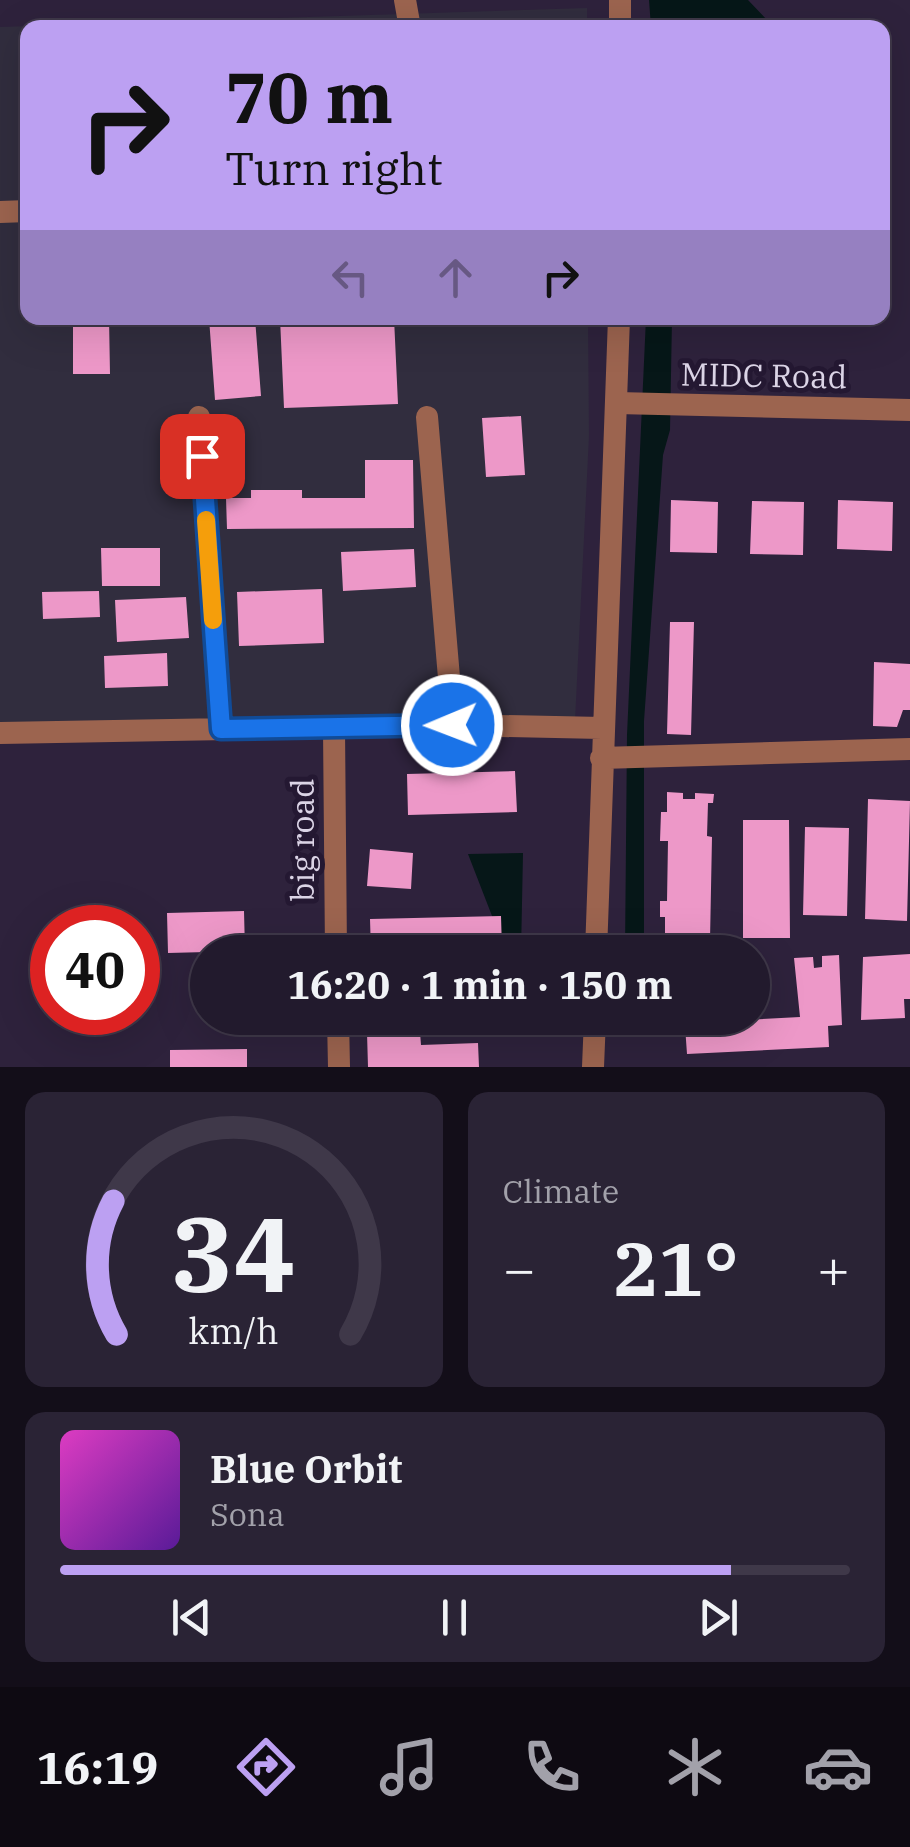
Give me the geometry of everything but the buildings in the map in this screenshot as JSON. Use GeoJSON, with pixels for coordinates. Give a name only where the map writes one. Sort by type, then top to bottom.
{"type":"FeatureCollection","features":[{"type":"Feature","properties":{"kind":"street"},"geometry":{"type":"LineString","coordinates":[[597,935],[608,758],[602,728],[626,404],[620,325]]}},
{"type":"Feature","properties":{"kind":"street","name":"MIDC Road"},"geometry":{"type":"LineString","coordinates":[[626,404],[910,410]]}},
{"type":"Feature","properties":{"kind":"street"},"geometry":{"type":"LineString","coordinates":[[199,417],[221,729]]}},
{"type":"Feature","properties":{"kind":"street"},"geometry":{"type":"LineString","coordinates":[[427,417],[452,725]]}},
{"type":"Feature","properties":{"kind":"street"},"geometry":{"type":"LineString","coordinates":[[0,733],[452,725],[602,728]]}},
{"type":"Feature","properties":{"kind":"street","name":"big road"},"geometry":{"type":"LineString","coordinates":[[334,728],[336,935]]}},
{"type":"Feature","properties":{"kind":"street"},"geometry":{"type":"LineString","coordinates":[[608,758],[910,749]]}},
{"type":"Feature","properties":{"kind":"street"},"geometry":{"type":"LineString","coordinates":[[338,1035],[339,1067]]}},
{"type":"Feature","properties":{"kind":"street"},"geometry":{"type":"LineString","coordinates":[[593,1067],[594,1035]]}},
{"type":"Feature","properties":{"kind":"shaded area"},"geometry":{"type":"Polygon","coordinates":[[[649,0],[748,0],[767,20],[650,20],[649,0]]]}},
{"type":"Feature","properties":{"kind":"shaded area"},"geometry":{"type":"Polygon","coordinates":[[[587,8],[587,20],[216,20],[587,8]]]}},
{"type":"Feature","properties":{"kind":"shaded area"},"geometry":{"type":"Polygon","coordinates":[[[20,26],[20,325],[588,325],[589,436],[575,721],[0,727],[0,27],[20,26]]]}},
{"type":"Feature","properties":{"kind":"shaded area"},"geometry":{"type":"Polygon","coordinates":[[[646,325],[672,325],[670,430],[663,455],[644,721],[644,935],[625,935],[627,735],[646,325]]]}},
{"type":"Feature","properties":{"kind":"shaded area"},"geometry":{"type":"Polygon","coordinates":[[[523,853],[521,935],[499,935],[468,854],[523,853]]]}},
{"type":"Feature","properties":{"kind":"slow traffic"},"geometry":{"type":"LineString","coordinates":[[206,520],[213,620]]}},
{"type":"Feature","properties":{"kind":"route"},"geometry":{"type":"LineString","coordinates":[[202,456],[221,729],[452,725]]}}]}
